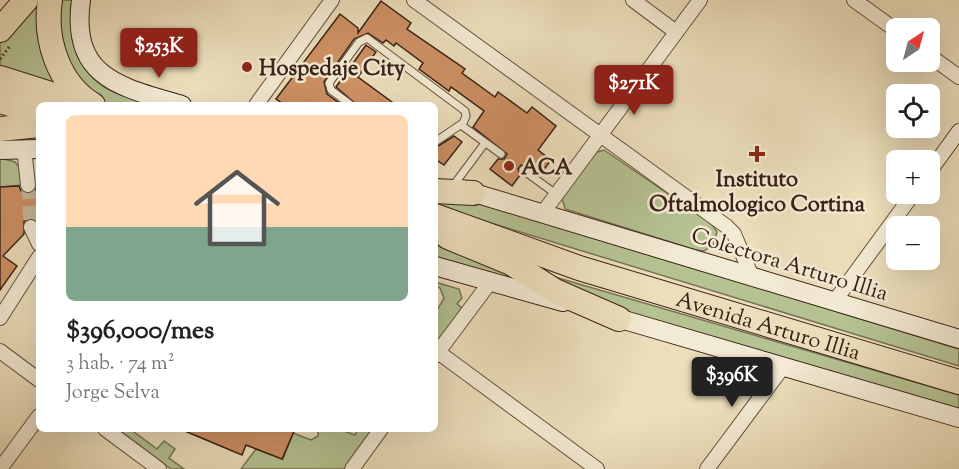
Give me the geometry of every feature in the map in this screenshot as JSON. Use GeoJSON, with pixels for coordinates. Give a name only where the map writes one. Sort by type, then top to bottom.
{"type":"FeatureCollection","features":[{"type":"Feature","properties":{"kind":"highway"},"geometry":{"type":"LineString","coordinates":[[0,5],[4,0]]}},
{"type":"Feature","properties":{"kind":"highway"},"geometry":{"type":"LineString","coordinates":[[0,30],[26,0]]}},
{"type":"Feature","properties":{"kind":"highway"},"geometry":{"type":"LineString","coordinates":[[50,0],[49,33],[59,65],[76,92],[89,102]]}},
{"type":"Feature","properties":{"kind":"highway"},"geometry":{"type":"LineString","coordinates":[[0,78],[76,102]]}},
{"type":"Feature","properties":{"kind":"highway"},"geometry":{"type":"LineString","coordinates":[[0,101],[36,112]]}},
{"type":"Feature","properties":{"kind":"highway"},"geometry":{"type":"LineString","coordinates":[[0,129],[36,124]]}},
{"type":"Feature","properties":{"kind":"highway","name":"Avenida Arturo Illia"},"geometry":{"type":"LineString","coordinates":[[438,217],[579,268],[959,382]]}},
{"type":"Feature","properties":{"kind":"highway"},"geometry":{"type":"LineString","coordinates":[[441,235],[516,266],[555,291],[619,318]]}},
{"type":"Feature","properties":{"kind":"highway","name":"Avenida Arturo Illia"},"geometry":{"type":"LineString","coordinates":[[441,235],[579,268]]}},
{"type":"Feature","properties":{"kind":"street"},"geometry":{"type":"LineString","coordinates":[[81,0],[81,27],[91,61],[102,75],[125,88],[172,102]]}},
{"type":"Feature","properties":{"kind":"street"},"geometry":{"type":"LineString","coordinates":[[258,102],[332,0]]}},
{"type":"Feature","properties":{"kind":"street"},"geometry":{"type":"LineString","coordinates":[[414,0],[726,226],[736,239],[752,277]]}},
{"type":"Feature","properties":{"kind":"street"},"geometry":{"type":"LineString","coordinates":[[633,0],[676,32]]}},
{"type":"Feature","properties":{"kind":"street"},"geometry":{"type":"LineString","coordinates":[[542,214],[700,0]]}},
{"type":"Feature","properties":{"kind":"street"},"geometry":{"type":"LineString","coordinates":[[854,0],[886,24]]}},
{"type":"Feature","properties":{"kind":"street"},"geometry":{"type":"LineString","coordinates":[[940,63],[959,77]]}},
{"type":"Feature","properties":{"kind":"street"},"geometry":{"type":"LineString","coordinates":[[940,157],[959,131]]}},
{"type":"Feature","properties":{"kind":"street"},"geometry":{"type":"LineString","coordinates":[[0,150],[32,149],[28,185]]}},
{"type":"Feature","properties":{"kind":"street","name":"Colectora Arturo Illia"},"geometry":{"type":"LineString","coordinates":[[438,182],[454,190],[542,214],[959,339]]}},
{"type":"Feature","properties":{"kind":"street"},"geometry":{"type":"LineString","coordinates":[[834,302],[906,204]]}},
{"type":"Feature","properties":{"kind":"street"},"geometry":{"type":"LineString","coordinates":[[31,227],[36,238]]}},
{"type":"Feature","properties":{"kind":"street"},"geometry":{"type":"LineString","coordinates":[[0,318],[36,261]]}},
{"type":"Feature","properties":{"kind":"street"},"geometry":{"type":"LineString","coordinates":[[438,267],[959,418]]}},
{"type":"Feature","properties":{"kind":"street"},"geometry":{"type":"LineString","coordinates":[[0,303],[24,278]]}},
{"type":"Feature","properties":{"kind":"street"},"geometry":{"type":"LineString","coordinates":[[438,351],[490,281]]}},
{"type":"Feature","properties":{"kind":"street"},"geometry":{"type":"LineString","coordinates":[[0,351],[36,378]]}},
{"type":"Feature","properties":{"kind":"street"},"geometry":{"type":"LineString","coordinates":[[438,355],[597,469]]}},
{"type":"Feature","properties":{"kind":"street"},"geometry":{"type":"LineString","coordinates":[[707,469],[783,367]]}},
{"type":"Feature","properties":{"kind":"street"},"geometry":{"type":"LineString","coordinates":[[0,469],[36,420]]}},
{"type":"Feature","properties":{"kind":"street"},"geometry":{"type":"LineString","coordinates":[[110,432],[159,469]]}},
{"type":"Feature","properties":{"kind":"street"},"geometry":{"type":"LineString","coordinates":[[352,469],[379,432]]}},
{"type":"Feature","properties":{"kind":"lane"},"geometry":{"type":"LineString","coordinates":[[347,102],[331,90],[329,83],[359,42],[367,38],[464,109],[466,116],[461,125],[438,140]]}},
{"type":"Feature","properties":{"kind":"lane"},"geometry":{"type":"LineString","coordinates":[[461,125],[501,154]]}},
{"type":"Feature","properties":{"kind":"lane"},"geometry":{"type":"LineString","coordinates":[[454,190],[485,143]]}},
{"type":"Feature","properties":{"kind":"lane"},"geometry":{"type":"LineString","coordinates":[[523,170],[556,194]]}},
{"type":"Feature","properties":{"kind":"green space"},"geometry":{"type":"Polygon","coordinates":[[[36,0],[41,0],[66,92],[0,70],[0,43],[36,0]]]}},
{"type":"Feature","properties":{"kind":"green space"},"geometry":{"type":"Polygon","coordinates":[[[57,0],[72,0],[73,37],[88,72],[106,88],[145,102],[103,102],[96,98],[64,58],[57,0]]]}},
{"type":"Feature","properties":{"kind":"green space"},"geometry":{"type":"Polygon","coordinates":[[[604,150],[711,223],[717,232],[713,245],[704,251],[696,250],[565,209],[562,198],[594,153],[604,150]]]}},
{"type":"Feature","properties":{"kind":"green space"},"geometry":{"type":"Polygon","coordinates":[[[0,158],[15,162],[19,167],[22,185],[0,187],[0,158]]]}},
{"type":"Feature","properties":{"kind":"green space"},"geometry":{"type":"Polygon","coordinates":[[[438,198],[492,206],[959,349],[959,366],[438,207],[438,198]]]}},
{"type":"Feature","properties":{"kind":"green space"},"geometry":{"type":"Polygon","coordinates":[[[438,246],[509,268],[541,287],[438,260],[438,246]]]}},
{"type":"Feature","properties":{"kind":"green space"},"geometry":{"type":"Polygon","coordinates":[[[531,270],[959,395],[959,410],[579,298],[531,270]]]}},
{"type":"Feature","properties":{"kind":"green space"},"geometry":{"type":"Polygon","coordinates":[[[438,283],[459,289],[462,298],[457,304],[462,308],[438,341],[438,309],[444,298],[438,283]]]}},
{"type":"Feature","properties":{"kind":"green space"},"geometry":{"type":"Polygon","coordinates":[[[121,432],[134,432],[157,449],[164,441],[175,449],[169,458],[184,469],[171,469],[121,432]]]}},
{"type":"Feature","properties":{"kind":"green space"},"geometry":{"type":"Polygon","coordinates":[[[318,432],[347,432],[355,435],[356,432],[371,432],[344,469],[241,469],[256,449],[283,459],[293,433],[311,440],[318,436],[318,432]]]}},
{"type":"Feature","properties":{"kind":"building"},"geometry":{"type":"Polygon","coordinates":[[[381,1],[411,23],[407,29],[465,69],[462,73],[495,97],[498,92],[527,113],[532,107],[556,126],[538,150],[551,160],[540,175],[521,165],[518,169],[520,175],[512,186],[490,169],[498,159],[504,159],[507,154],[473,127],[484,111],[451,87],[449,91],[419,69],[423,63],[396,43],[394,46],[386,40],[383,43],[368,33],[354,39],[324,82],[327,94],[338,102],[280,102],[276,99],[340,14],[358,28],[358,33],[381,1]]]}},
{"type":"Feature","properties":{"kind":"building"},"geometry":{"type":"Polygon","coordinates":[[[366,45],[376,52],[358,77],[392,102],[354,102],[336,87],[366,45]]]}},
{"type":"Feature","properties":{"kind":"building"},"geometry":{"type":"Polygon","coordinates":[[[454,136],[462,142],[444,165],[438,161],[438,146],[454,136]]]}},
{"type":"Feature","properties":{"kind":"building"},"geometry":{"type":"Polygon","coordinates":[[[19,186],[21,191],[28,194],[34,192],[36,188],[36,219],[24,221],[24,234],[3,256],[17,266],[0,290],[0,187],[19,186]]]}},
{"type":"Feature","properties":{"kind":"building"},"geometry":{"type":"Polygon","coordinates":[[[187,432],[294,432],[282,459],[246,445],[242,455],[187,432]]]}},
{"type":"Feature","properties":{"kind":"tunnel"},"geometry":{"type":"LineString","coordinates":[[28,185],[31,227]]}},
{"type":"Feature","properties":{"kind":"place","name":"Hospedaje City"},"geometry":{"type":"Point","coordinates":[247,67]}},
{"type":"Feature","properties":{"kind":"place","name":"Instituto Oftalmologico Cortina"},"geometry":{"type":"Point","coordinates":[757,154]}},
{"type":"Feature","properties":{"kind":"place","name":"ACA"},"geometry":{"type":"Point","coordinates":[509,166]}}]}
